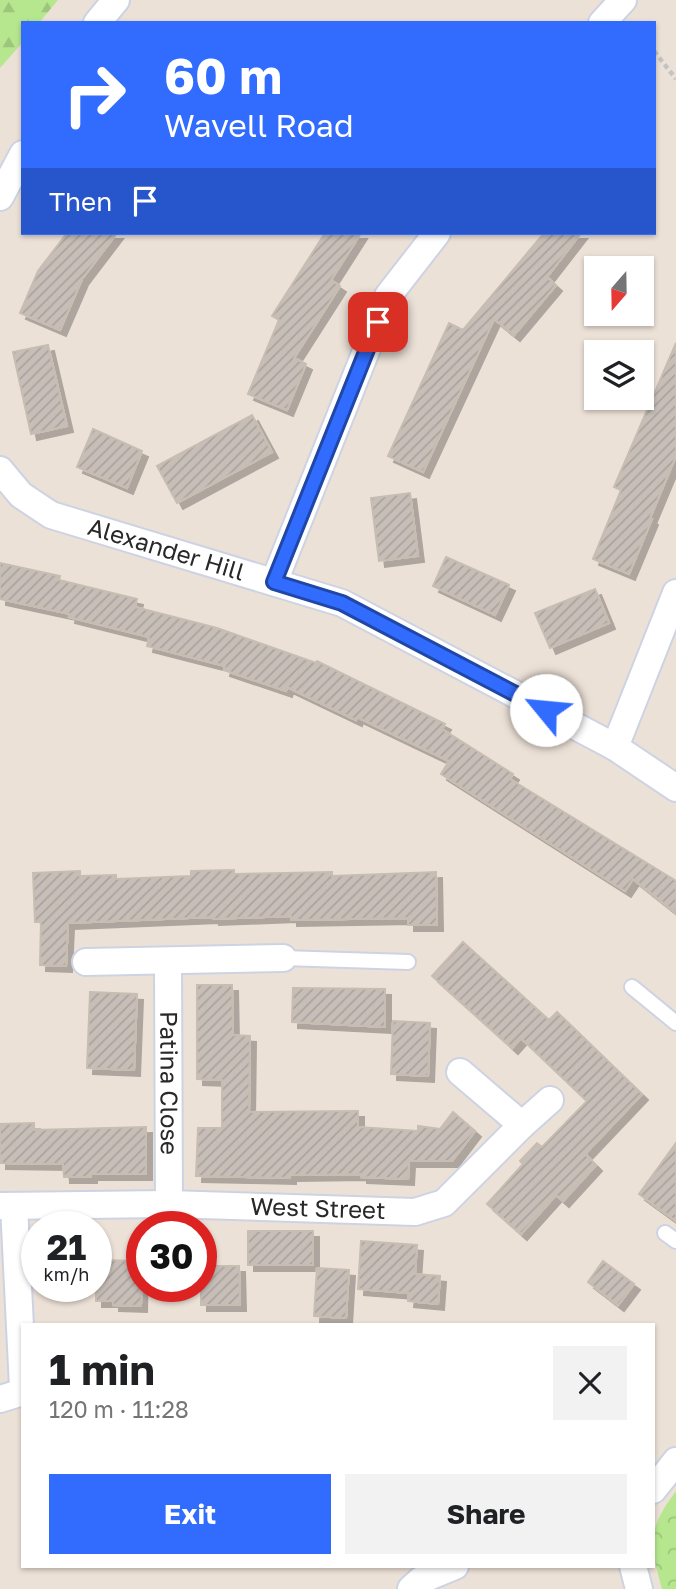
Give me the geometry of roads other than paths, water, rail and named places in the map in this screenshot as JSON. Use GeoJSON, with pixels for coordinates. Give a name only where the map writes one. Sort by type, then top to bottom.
{"type":"FeatureCollection","features":[{"type":"Feature","properties":{"kind":"street"},"geometry":{"type":"LineString","coordinates":[[99,21],[116,0]]}},
{"type":"Feature","properties":{"kind":"street"},"geometry":{"type":"LineString","coordinates":[[0,197],[21,158]]}},
{"type":"Feature","properties":{"kind":"street"},"geometry":{"type":"LineString","coordinates":[[274,582],[388,296],[435,235]]}},
{"type":"Feature","properties":{"kind":"street","name":"Alexander Hill"},"geometry":{"type":"LineString","coordinates":[[0,470],[20,495],[51,515],[342,603],[615,747],[676,788]]}},
{"type":"Feature","properties":{"kind":"street"},"geometry":{"type":"LineString","coordinates":[[615,747],[676,593]]}},
{"type":"Feature","properties":{"kind":"street"},"geometry":{"type":"LineString","coordinates":[[86,962],[283,958]]}},
{"type":"Feature","properties":{"kind":"street","name":"Patina Close"},"geometry":{"type":"LineString","coordinates":[[168,962],[169,1204]]}},
{"type":"Feature","properties":{"kind":"street"},"geometry":{"type":"LineString","coordinates":[[460,1072],[522,1125]]}},
{"type":"Feature","properties":{"kind":"street","name":"West Street"},"geometry":{"type":"LineString","coordinates":[[7,1206],[169,1204],[415,1212],[444,1203],[550,1100]]}},
{"type":"Feature","properties":{"kind":"street"},"geometry":{"type":"LineString","coordinates":[[7,1206],[21,1367]]}},
{"type":"Feature","properties":{"kind":"street"},"geometry":{"type":"LineString","coordinates":[[0,1399],[21,1391]]}},
{"type":"Feature","properties":{"kind":"street"},"geometry":{"type":"LineString","coordinates":[[655,1487],[676,1461]]}},
{"type":"Feature","properties":{"kind":"street"},"geometry":{"type":"LineString","coordinates":[[411,1589],[421,1580],[450,1568]]}},
{"type":"Feature","properties":{"kind":"street"},"geometry":{"type":"LineString","coordinates":[[634,1568],[639,1589]]}},
{"type":"Feature","properties":{"kind":"lane"},"geometry":{"type":"LineString","coordinates":[[283,958],[408,962]]}},
{"type":"Feature","properties":{"kind":"lane"},"geometry":{"type":"LineString","coordinates":[[632,987],[676,1023]]}}]}
